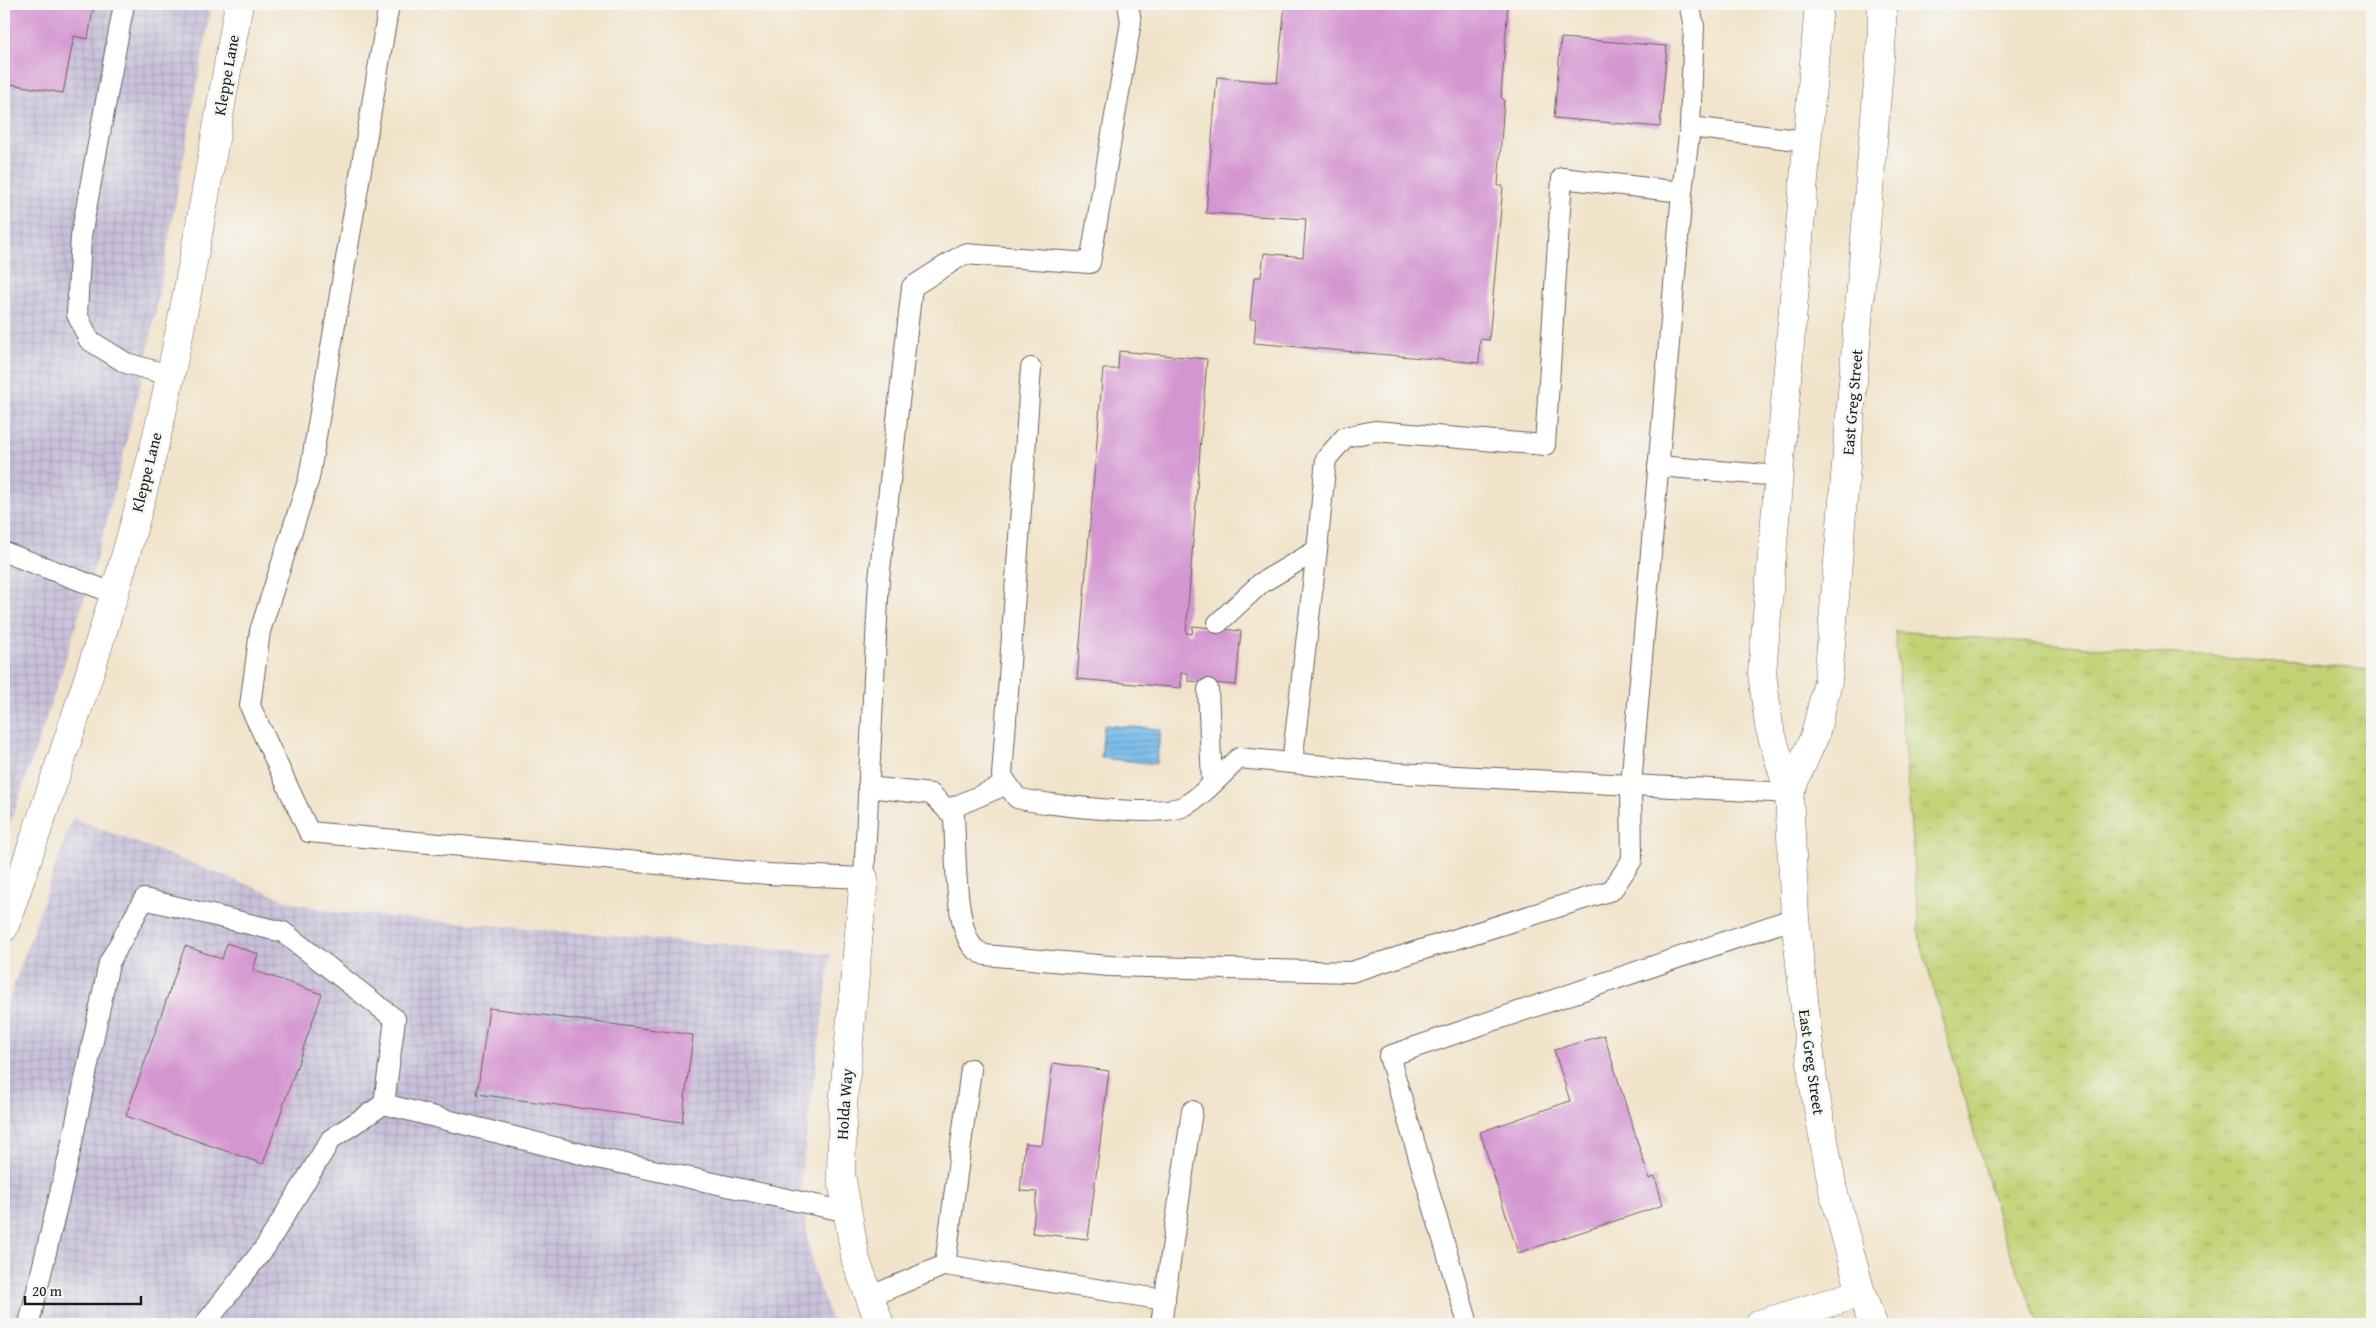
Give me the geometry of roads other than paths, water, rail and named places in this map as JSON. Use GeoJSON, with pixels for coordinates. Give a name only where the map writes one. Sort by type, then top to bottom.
{"type":"FeatureCollection","features":[{"type":"Feature","properties":{"kind":"main road","name":"Kleppe Lane"},"geometry":{"type":"LineString","coordinates":[[4,928],[91,670],[146,479],[181,319],[239,4]]}},
{"type":"Feature","properties":{"kind":"main road","name":"East Greg Street"},"geometry":{"type":"LineString","coordinates":[[1818,4],[1762,674],[1769,726],[1789,794],[1795,918],[1813,1081],[1833,1190],[1861,1294],[1873,1324]]}},
{"type":"Feature","properties":{"kind":"main road","name":"East Greg Street"},"geometry":{"type":"LineString","coordinates":[[1789,794],[1815,735],[1828,681],[1882,34],[1882,4]]}},
{"type":"Feature","properties":{"kind":"main road","name":"Holda Way"},"geometry":{"type":"LineString","coordinates":[[864,878],[843,1105],[841,1174],[856,1261],[880,1324]]}},
{"type":"Feature","properties":{"kind":"main road"},"geometry":{"type":"LineString","coordinates":[[1759,1324],[1861,1294]]}},
{"type":"Feature","properties":{"kind":"lane"},"geometry":{"type":"LineString","coordinates":[[124,4],[81,236],[77,314],[89,340],[126,363],[169,375]]}},
{"type":"Feature","properties":{"kind":"lane"},"geometry":{"type":"LineString","coordinates":[[389,4],[309,478],[260,631],[250,706],[309,832],[768,874],[864,878],[879,579],[912,287],[964,254],[1090,263],[1131,22],[1128,4]]}},
{"type":"Feature","properties":{"kind":"lane"},"geometry":{"type":"LineString","coordinates":[[868,787],[930,794],[954,816],[959,902],[966,933],[973,947],[985,955],[1109,966],[1351,972],[1612,890],[1632,860],[1630,785],[1682,192],[1690,127],[1694,26],[1689,4]]}},
{"type":"Feature","properties":{"kind":"lane"},"geometry":{"type":"LineString","coordinates":[[1690,127],[1806,141]]}},
{"type":"Feature","properties":{"kind":"lane"},"geometry":{"type":"LineString","coordinates":[[1292,763],[1326,459],[1345,437],[1375,431],[1545,445],[1562,178],[1682,192]]}},
{"type":"Feature","properties":{"kind":"lane"},"geometry":{"type":"LineString","coordinates":[[1031,368],[1002,776],[1016,798],[1041,804],[1154,811],[1183,807],[1239,758],[1396,773],[1789,794]]}},
{"type":"Feature","properties":{"kind":"lane"},"geometry":{"type":"LineString","coordinates":[[1658,466],[1779,476]]}},
{"type":"Feature","properties":{"kind":"lane"},"geometry":{"type":"LineString","coordinates":[[1218,623],[1261,583],[1317,550]]}},
{"type":"Feature","properties":{"kind":"lane"},"geometry":{"type":"LineString","coordinates":[[4,552],[113,593]]}},
{"type":"Feature","properties":{"kind":"lane"},"geometry":{"type":"LineString","coordinates":[[1208,689],[1212,783]]}},
{"type":"Feature","properties":{"kind":"lane"},"geometry":{"type":"LineString","coordinates":[[947,810],[1007,784]]}},
{"type":"Feature","properties":{"kind":"lane"},"geometry":{"type":"LineString","coordinates":[[29,1324],[71,1147],[110,963],[144,900],[283,932],[395,1020],[384,1104]]}},
{"type":"Feature","properties":{"kind":"lane"},"geometry":{"type":"LineString","coordinates":[[1468,1324],[1389,1056],[1795,918]]}},
{"type":"Feature","properties":{"kind":"lane"},"geometry":{"type":"LineString","coordinates":[[945,1265],[971,1069]]}},
{"type":"Feature","properties":{"kind":"lane"},"geometry":{"type":"LineString","coordinates":[[205,1324],[266,1246],[331,1139],[384,1104],[593,1157],[848,1212]]}},
{"type":"Feature","properties":{"kind":"lane"},"geometry":{"type":"LineString","coordinates":[[1161,1324],[1192,1111]]}},
{"type":"Feature","properties":{"kind":"lane"},"geometry":{"type":"LineString","coordinates":[[869,1297],[945,1265],[1165,1300]]}},
{"type":"Feature","properties":{"kind":"water"},"geometry":{"type":"Polygon","coordinates":[[[1104,725],[1161,729],[1156,764],[1101,758],[1104,725]]]}}]}
